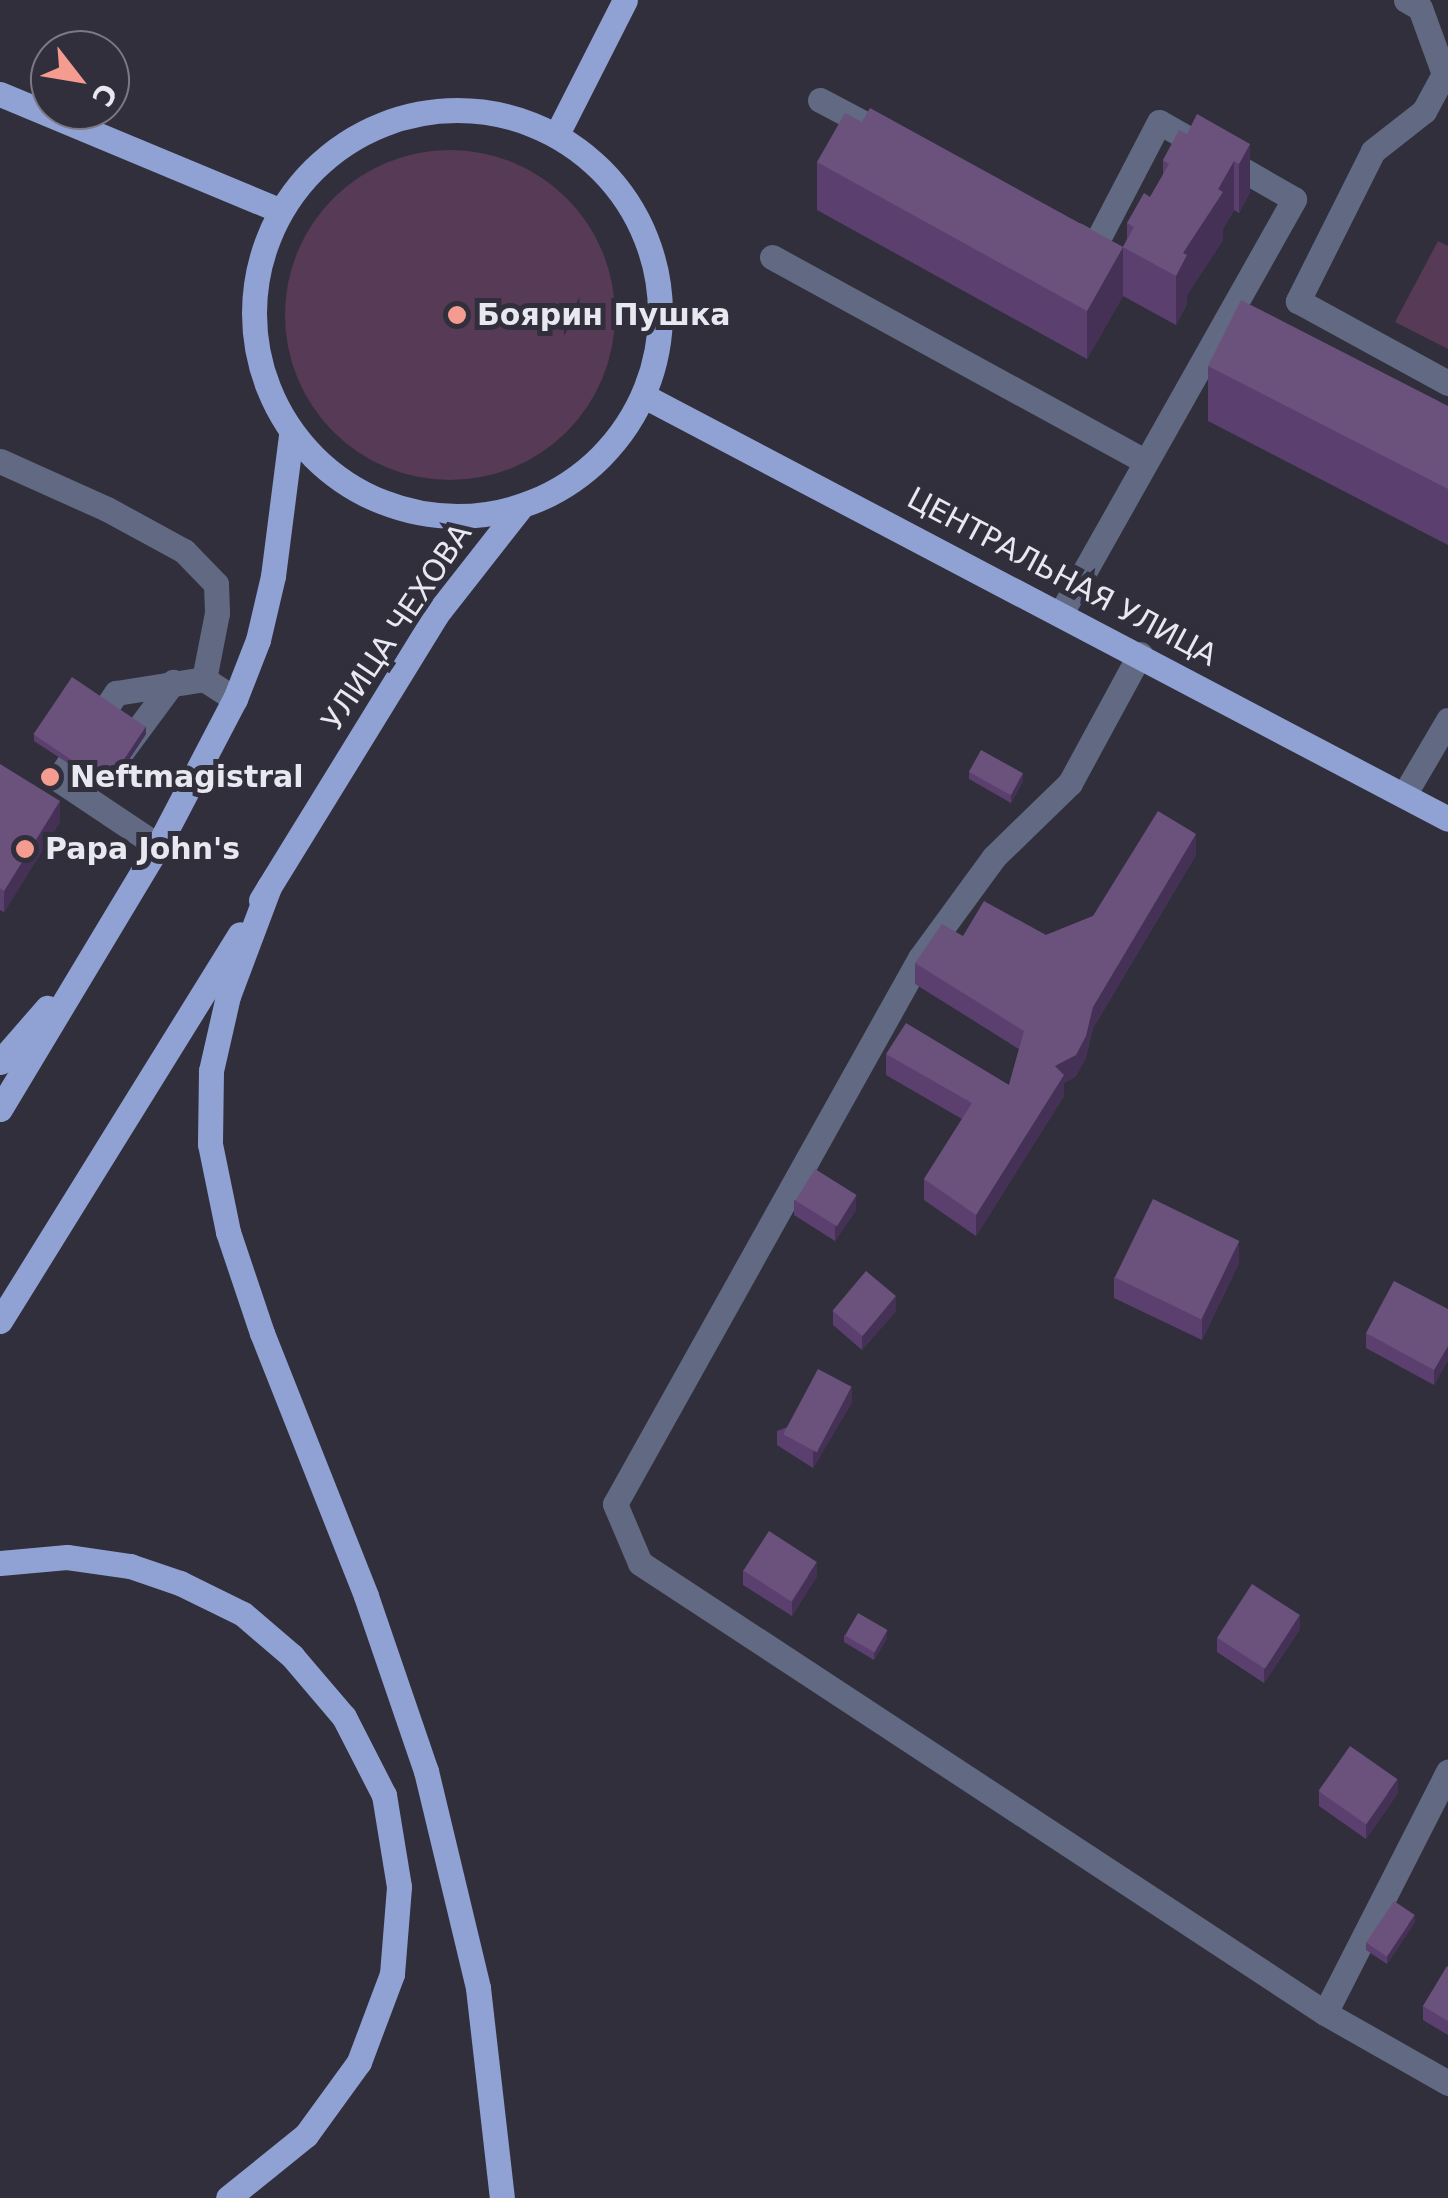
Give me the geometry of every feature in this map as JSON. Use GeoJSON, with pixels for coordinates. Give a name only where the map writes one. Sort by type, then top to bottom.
{"type":"FeatureCollection","features":[{"type":"Feature","properties":{"kind":"main road"},"geometry":{"type":"LineString","coordinates":[[557,134],[624,0]]}},
{"type":"Feature","properties":{"kind":"main road"},"geometry":{"type":"LineString","coordinates":[[0,94],[279,210]]}},
{"type":"Feature","properties":{"kind":"main road"},"geometry":{"type":"LineString","coordinates":[[481,109],[557,134],[604,171],[639,220],[658,277],[660,337],[644,396],[614,444],[572,483],[520,508],[457,519],[393,509],[336,480],[291,435],[257,364],[253,285],[279,210],[331,150],[402,115],[481,109]]}},
{"type":"Feature","properties":{"kind":"main road","name":"ЦЕНТРАЛЬНАЯ УЛИЦА"},"geometry":{"type":"LineString","coordinates":[[644,396],[1448,819]]}},
{"type":"Feature","properties":{"kind":"main road"},"geometry":{"type":"LineString","coordinates":[[0,1109],[158,846],[235,699],[258,640],[273,576],[291,435]]}},
{"type":"Feature","properties":{"kind":"main road","name":"УЛИЦА ЧЕХОВА"},"geometry":{"type":"LineString","coordinates":[[269,887],[436,615],[520,508]]}},
{"type":"Feature","properties":{"kind":"main road"},"geometry":{"type":"LineString","coordinates":[[0,1321],[269,887]]}},
{"type":"Feature","properties":{"kind":"main road"},"geometry":{"type":"LineString","coordinates":[[269,887],[224,1015],[211,1071],[210,1144],[228,1232],[262,1334],[366,1596],[426,1771],[478,1988],[502,2198]]}},
{"type":"Feature","properties":{"kind":"main road"},"geometry":{"type":"LineString","coordinates":[[0,1062],[92,955]]}},
{"type":"Feature","properties":{"kind":"main road"},"geometry":{"type":"LineString","coordinates":[[0,1563],[67,1557],[130,1566],[243,1614],[292,1656],[344,1716],[384,1795],[399,1888],[392,1974],[358,2062],[306,2135],[228,2198]]}},
{"type":"Feature","properties":{"kind":"lane"},"geometry":{"type":"LineString","coordinates":[[1406,0],[1420,8],[1446,74],[1424,111],[1373,150],[1298,301],[1448,383]]}},
{"type":"Feature","properties":{"kind":"lane"},"geometry":{"type":"LineString","coordinates":[[820,100],[889,136]]}},
{"type":"Feature","properties":{"kind":"lane"},"geometry":{"type":"LineString","coordinates":[[1060,227],[1095,245],[1159,122],[1294,199],[1061,613]]}},
{"type":"Feature","properties":{"kind":"lane"},"geometry":{"type":"LineString","coordinates":[[772,257],[1145,461]]}},
{"type":"Feature","properties":{"kind":"lane"},"geometry":{"type":"LineString","coordinates":[[0,461],[107,508],[184,551],[216,584],[218,613],[204,679]]}},
{"type":"Feature","properties":{"kind":"lane"},"geometry":{"type":"LineString","coordinates":[[1140,654],[1070,783],[994,858],[920,958],[615,1504],[640,1563],[1325,2013],[1448,2083]]}},
{"type":"Feature","properties":{"kind":"lane"},"geometry":{"type":"LineString","coordinates":[[158,846],[98,785],[58,780],[116,693],[204,679],[235,699]]}},
{"type":"Feature","properties":{"kind":"lane"},"geometry":{"type":"LineString","coordinates":[[98,785],[173,682]]}},
{"type":"Feature","properties":{"kind":"lane"},"geometry":{"type":"LineString","coordinates":[[1404,795],[1448,720]]}},
{"type":"Feature","properties":{"kind":"lane"},"geometry":{"type":"LineString","coordinates":[[1325,2013],[1448,1772]]}},
{"type":"Feature","properties":{"kind":"shaded area"},"geometry":{"type":"Polygon","coordinates":[[[450,150],[482,153],[528,169],[567,198],[596,237],[612,283],[612,347],[596,393],[567,432],[528,461],[482,477],[450,480],[418,477],[372,461],[333,432],[304,393],[288,347],[285,315],[288,283],[304,237],[333,198],[372,169],[418,153],[450,150]]]}},
{"type":"Feature","properties":{"kind":"shaded area"},"geometry":{"type":"Polygon","coordinates":[[[1438,241],[1448,246],[1448,349],[1395,322],[1438,241]]]}},
{"type":"Feature","properties":{"kind":"building"},"geometry":{"type":"Polygon","coordinates":[[[870,108],[1123,247],[1087,311],[817,162],[845,113],[862,122],[870,108]]]}},
{"type":"Feature","properties":{"kind":"building"},"geometry":{"type":"Polygon","coordinates":[[[1197,114],[1250,144],[1239,164],[1234,161],[1218,189],[1223,192],[1183,253],[1187,255],[1176,276],[1123,247],[1134,227],[1127,223],[1144,193],[1150,197],[1169,164],[1163,160],[1179,130],[1187,134],[1197,114]]]}},
{"type":"Feature","properties":{"kind":"building"},"geometry":{"type":"Polygon","coordinates":[[[1241,300],[1448,406],[1448,489],[1208,366],[1241,300]]]}},
{"type":"Feature","properties":{"kind":"building"},"geometry":{"type":"Polygon","coordinates":[[[72,677],[146,727],[107,784],[33,734],[72,677]]]}},
{"type":"Feature","properties":{"kind":"building"},"geometry":{"type":"Polygon","coordinates":[[[981,750],[1023,773],[1011,795],[969,772],[981,750]]]}},
{"type":"Feature","properties":{"kind":"building"},"geometry":{"type":"Polygon","coordinates":[[[0,764],[60,801],[4,891],[0,888],[0,764]]]}},
{"type":"Feature","properties":{"kind":"building"},"geometry":{"type":"Polygon","coordinates":[[[1158,811],[1196,834],[1093,1007],[1086,1036],[1076,1055],[1055,1066],[1064,1075],[976,1215],[924,1179],[972,1103],[886,1054],[906,1023],[1009,1085],[1024,1031],[915,963],[942,924],[963,936],[984,901],[1046,935],[1093,916],[1158,811]]]}},
{"type":"Feature","properties":{"kind":"building"},"geometry":{"type":"Polygon","coordinates":[[[815,1169],[857,1195],[837,1226],[795,1200],[815,1169]]]}},
{"type":"Feature","properties":{"kind":"building"},"geometry":{"type":"Polygon","coordinates":[[[1153,1199],[1239,1241],[1201,1319],[1115,1277],[1153,1199]]]}},
{"type":"Feature","properties":{"kind":"building"},"geometry":{"type":"Polygon","coordinates":[[[866,1271],[896,1296],[862,1336],[833,1311],[866,1271]]]}},
{"type":"Feature","properties":{"kind":"building"},"geometry":{"type":"Polygon","coordinates":[[[1394,1281],[1448,1309],[1448,1346],[1434,1370],[1366,1333],[1394,1281]]]}},
{"type":"Feature","properties":{"kind":"building"},"geometry":{"type":"Polygon","coordinates":[[[818,1369],[852,1387],[817,1452],[783,1434],[818,1369]]]}},
{"type":"Feature","properties":{"kind":"building"},"geometry":{"type":"Polygon","coordinates":[[[769,1531],[817,1562],[791,1601],[743,1570],[769,1531]]]}},
{"type":"Feature","properties":{"kind":"building"},"geometry":{"type":"Polygon","coordinates":[[[1252,1584],[1300,1615],[1265,1669],[1217,1638],[1252,1584]]]}},
{"type":"Feature","properties":{"kind":"building"},"geometry":{"type":"Polygon","coordinates":[[[858,1613],[887,1630],[874,1653],[845,1636],[858,1613]]]}},
{"type":"Feature","properties":{"kind":"building"},"geometry":{"type":"Polygon","coordinates":[[[1350,1746],[1398,1779],[1366,1824],[1318,1791],[1350,1746]]]}},
{"type":"Feature","properties":{"kind":"building"},"geometry":{"type":"Polygon","coordinates":[[[1394,1901],[1415,1915],[1387,1956],[1366,1942],[1394,1901]]]}},
{"type":"Feature","properties":{"kind":"building"},"geometry":{"type":"Polygon","coordinates":[[[1448,1967],[1448,2021],[1423,2006],[1448,1967]]]}},
{"type":"Feature","properties":{"kind":"place","name":"Боярин Пушка"},"geometry":{"type":"Point","coordinates":[457,315]}},
{"type":"Feature","properties":{"kind":"place","name":"Neftmagistral"},"geometry":{"type":"Point","coordinates":[50,777]}},
{"type":"Feature","properties":{"kind":"place","name":"Papa John's"},"geometry":{"type":"Point","coordinates":[25,849]}}]}
